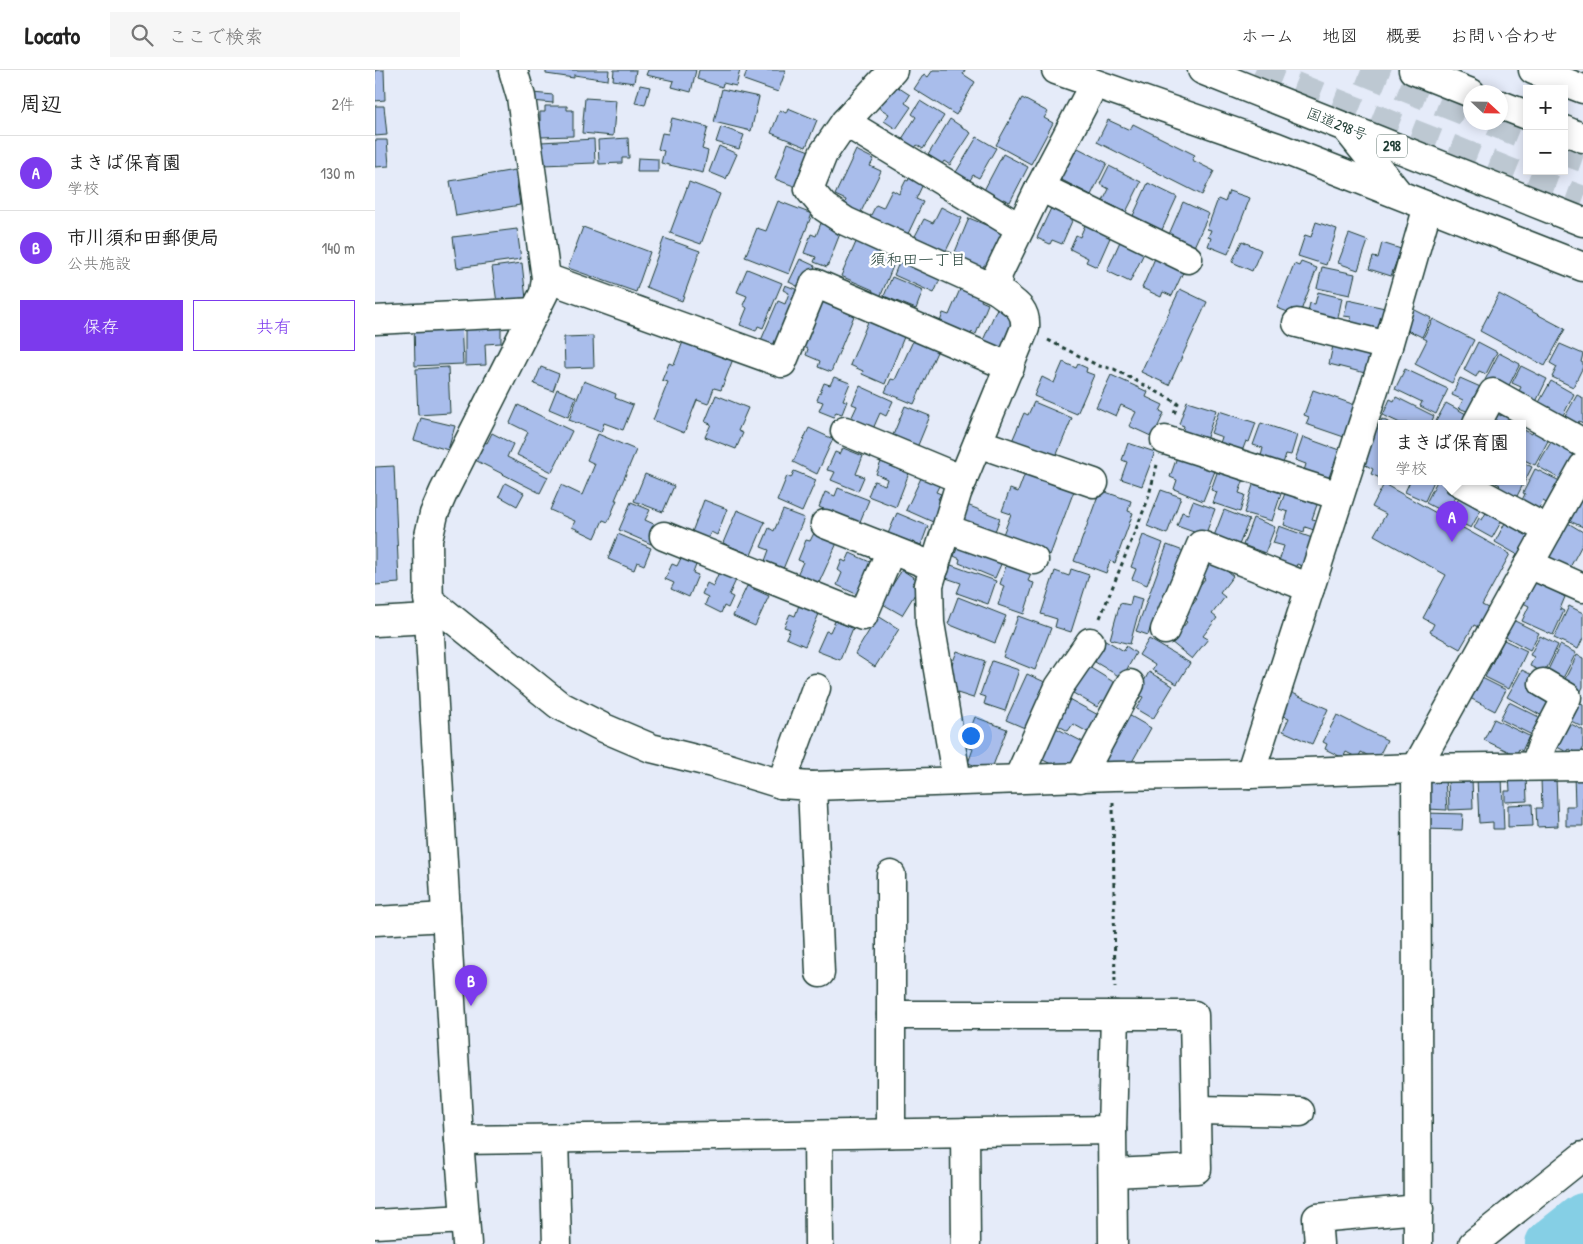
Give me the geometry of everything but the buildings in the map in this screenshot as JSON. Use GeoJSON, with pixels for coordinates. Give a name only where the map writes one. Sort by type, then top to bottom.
{"type":"FeatureCollection","features":[{"type":"Feature","properties":{"kind":"main road"},"geometry":{"type":"LineString","coordinates":[[375,1224],[466,1232],[428,609],[428,540],[434,514],[444,491],[544,293],[546,278],[521,97],[513,70]]}},
{"type":"Feature","properties":{"kind":"main road"},"geometry":{"type":"LineString","coordinates":[[893,70],[845,122],[823,154],[809,189],[824,207],[845,221],[997,290],[1022,310],[1026,319],[1025,328],[1010,367],[957,493],[929,585],[930,623],[957,781]]}},
{"type":"Feature","properties":{"kind":"main road"},"geometry":{"type":"LineString","coordinates":[[1056,70],[1277,147],[1583,267]]}},
{"type":"Feature","properties":{"kind":"main road","name":"国道298号"},"geometry":{"type":"LineString","coordinates":[[1202,70],[1583,222]]}},
{"type":"Feature","properties":{"kind":"main road"},"geometry":{"type":"LineString","coordinates":[[1413,70],[1463,90]]}},
{"type":"Feature","properties":{"kind":"main road"},"geometry":{"type":"LineString","coordinates":[[1533,70],[1583,89]]}},
{"type":"Feature","properties":{"kind":"main road"},"geometry":{"type":"LineString","coordinates":[[997,290],[998,274],[1040,187],[1094,84]]}},
{"type":"Feature","properties":{"kind":"main road"},"geometry":{"type":"LineString","coordinates":[[1508,108],[1523,113]]}},
{"type":"Feature","properties":{"kind":"main road"},"geometry":{"type":"LineString","coordinates":[[845,122],[1020,228]]}},
{"type":"Feature","properties":{"kind":"main road"},"geometry":{"type":"LineString","coordinates":[[1346,128],[1399,194]]}},
{"type":"Feature","properties":{"kind":"main road"},"geometry":{"type":"LineString","coordinates":[[1568,132],[1583,138]]}},
{"type":"Feature","properties":{"kind":"main road"},"geometry":{"type":"LineString","coordinates":[[1040,187],[1188,259]]}},
{"type":"Feature","properties":{"kind":"main road"},"geometry":{"type":"LineString","coordinates":[[1249,774],[1388,346],[1429,206]]}},
{"type":"Feature","properties":{"kind":"main road"},"geometry":{"type":"LineString","coordinates":[[546,278],[782,363],[815,283],[1010,367]]}},
{"type":"Feature","properties":{"kind":"main road"},"geometry":{"type":"LineString","coordinates":[[375,320],[535,312]]}},
{"type":"Feature","properties":{"kind":"main road"},"geometry":{"type":"LineString","coordinates":[[1297,323],[1388,346]]}},
{"type":"Feature","properties":{"kind":"main road"},"geometry":{"type":"LineString","coordinates":[[1479,420],[1493,392],[1583,443]]}},
{"type":"Feature","properties":{"kind":"main road"},"geometry":{"type":"LineString","coordinates":[[845,431],[963,480]]}},
{"type":"Feature","properties":{"kind":"main road"},"geometry":{"type":"LineString","coordinates":[[1165,440],[1339,496]]}},
{"type":"Feature","properties":{"kind":"main road"},"geometry":{"type":"LineString","coordinates":[[978,442],[1094,484]]}},
{"type":"Feature","properties":{"kind":"main road"},"geometry":{"type":"LineString","coordinates":[[1418,1244],[1416,768],[1583,467]]}},
{"type":"Feature","properties":{"kind":"main road"},"geometry":{"type":"LineString","coordinates":[[1465,485],[1548,530]]}},
{"type":"Feature","properties":{"kind":"main road"},"geometry":{"type":"LineString","coordinates":[[825,524],[935,567]]}},
{"type":"Feature","properties":{"kind":"main road"},"geometry":{"type":"LineString","coordinates":[[947,529],[1034,560]]}},
{"type":"Feature","properties":{"kind":"main road"},"geometry":{"type":"LineString","coordinates":[[664,536],[863,616],[891,550]]}},
{"type":"Feature","properties":{"kind":"main road"},"geometry":{"type":"LineString","coordinates":[[1165,630],[1201,544],[1310,588]]}},
{"type":"Feature","properties":{"kind":"main road"},"geometry":{"type":"LineString","coordinates":[[1529,564],[1583,590],[1580,598],[1583,600]]}},
{"type":"Feature","properties":{"kind":"main road"},"geometry":{"type":"LineString","coordinates":[[375,622],[428,609]]}},
{"type":"Feature","properties":{"kind":"main road"},"geometry":{"type":"LineString","coordinates":[[428,609],[559,705],[604,728],[651,748],[712,763],[781,784],[812,786],[1416,768],[1583,766]]}},
{"type":"Feature","properties":{"kind":"main road"},"geometry":{"type":"LineString","coordinates":[[1018,779],[1059,687],[1090,642]]}},
{"type":"Feature","properties":{"kind":"main road"},"geometry":{"type":"LineString","coordinates":[[1535,766],[1542,745],[1567,697],[1543,683]]}},
{"type":"Feature","properties":{"kind":"main road"},"geometry":{"type":"LineString","coordinates":[[1080,778],[1130,684]]}},
{"type":"Feature","properties":{"kind":"main road"},"geometry":{"type":"LineString","coordinates":[[781,784],[816,688]]}},
{"type":"Feature","properties":{"kind":"main road"},"geometry":{"type":"LineString","coordinates":[[812,786],[820,973]]}},
{"type":"Feature","properties":{"kind":"main road"},"geometry":{"type":"LineString","coordinates":[[891,875],[891,1134]]}},
{"type":"Feature","properties":{"kind":"main road"},"geometry":{"type":"LineString","coordinates":[[375,921],[446,917]]}},
{"type":"Feature","properties":{"kind":"main road"},"geometry":{"type":"LineString","coordinates":[[1113,1244],[1112,1130],[1115,1014]]}},
{"type":"Feature","properties":{"kind":"main road"},"geometry":{"type":"LineString","coordinates":[[891,1015],[1195,1015],[1197,1169],[1113,1173]]}},
{"type":"Feature","properties":{"kind":"main road"},"geometry":{"type":"LineString","coordinates":[[1196,1110],[1300,1112]]}},
{"type":"Feature","properties":{"kind":"main road"},"geometry":{"type":"LineString","coordinates":[[459,1140],[1112,1130]]}},
{"type":"Feature","properties":{"kind":"main road"},"geometry":{"type":"LineString","coordinates":[[965,1132],[966,1244]]}},
{"type":"Feature","properties":{"kind":"main road"},"geometry":{"type":"LineString","coordinates":[[818,1135],[819,1244]]}},
{"type":"Feature","properties":{"kind":"main road"},"geometry":{"type":"LineString","coordinates":[[554,1139],[557,1244]]}},
{"type":"Feature","properties":{"kind":"main road"},"geometry":{"type":"LineString","coordinates":[[1473,1244],[1583,1156]]}},
{"type":"Feature","properties":{"kind":"main road"},"geometry":{"type":"LineString","coordinates":[[1319,1244],[1317,1218],[1419,1209]]}},
{"type":"Feature","properties":{"kind":"path"},"geometry":{"type":"LineString","coordinates":[[1025,328],[1099,366],[1114,369],[1178,403],[1147,502],[1090,642]]}},
{"type":"Feature","properties":{"kind":"path"},"geometry":{"type":"LineString","coordinates":[[1113,776],[1115,1014]]}},
{"type":"Feature","properties":{"kind":"waterway"},"geometry":{"type":"LineString","coordinates":[[1549,1244],[1583,1217]]}},
{"type":"Feature","properties":{"kind":"tunnel"},"geometry":{"type":"LineString","coordinates":[[1255,70],[1583,200]]}},
{"type":"Feature","properties":{"kind":"tunnel"},"geometry":{"type":"LineString","coordinates":[[1361,70],[1463,111]]}},
{"type":"Feature","properties":{"kind":"tunnel"},"geometry":{"type":"LineString","coordinates":[[1508,128],[1523,134]]}},
{"type":"Feature","properties":{"kind":"tunnel"},"geometry":{"type":"LineString","coordinates":[[1568,152],[1583,158]]}},
{"type":"Feature","properties":{"kind":"place","name":"まきば保育園"},"geometry":{"type":"Point","coordinates":[1452,542]}},
{"type":"Feature","properties":{"kind":"place","name":"市川須和田郵便局"},"geometry":{"type":"Point","coordinates":[471,1006]}},
{"type":"Feature","properties":{"kind":"district","name":"須和田一丁目"},"geometry":{"type":"Point","coordinates":[918,259]}}]}
